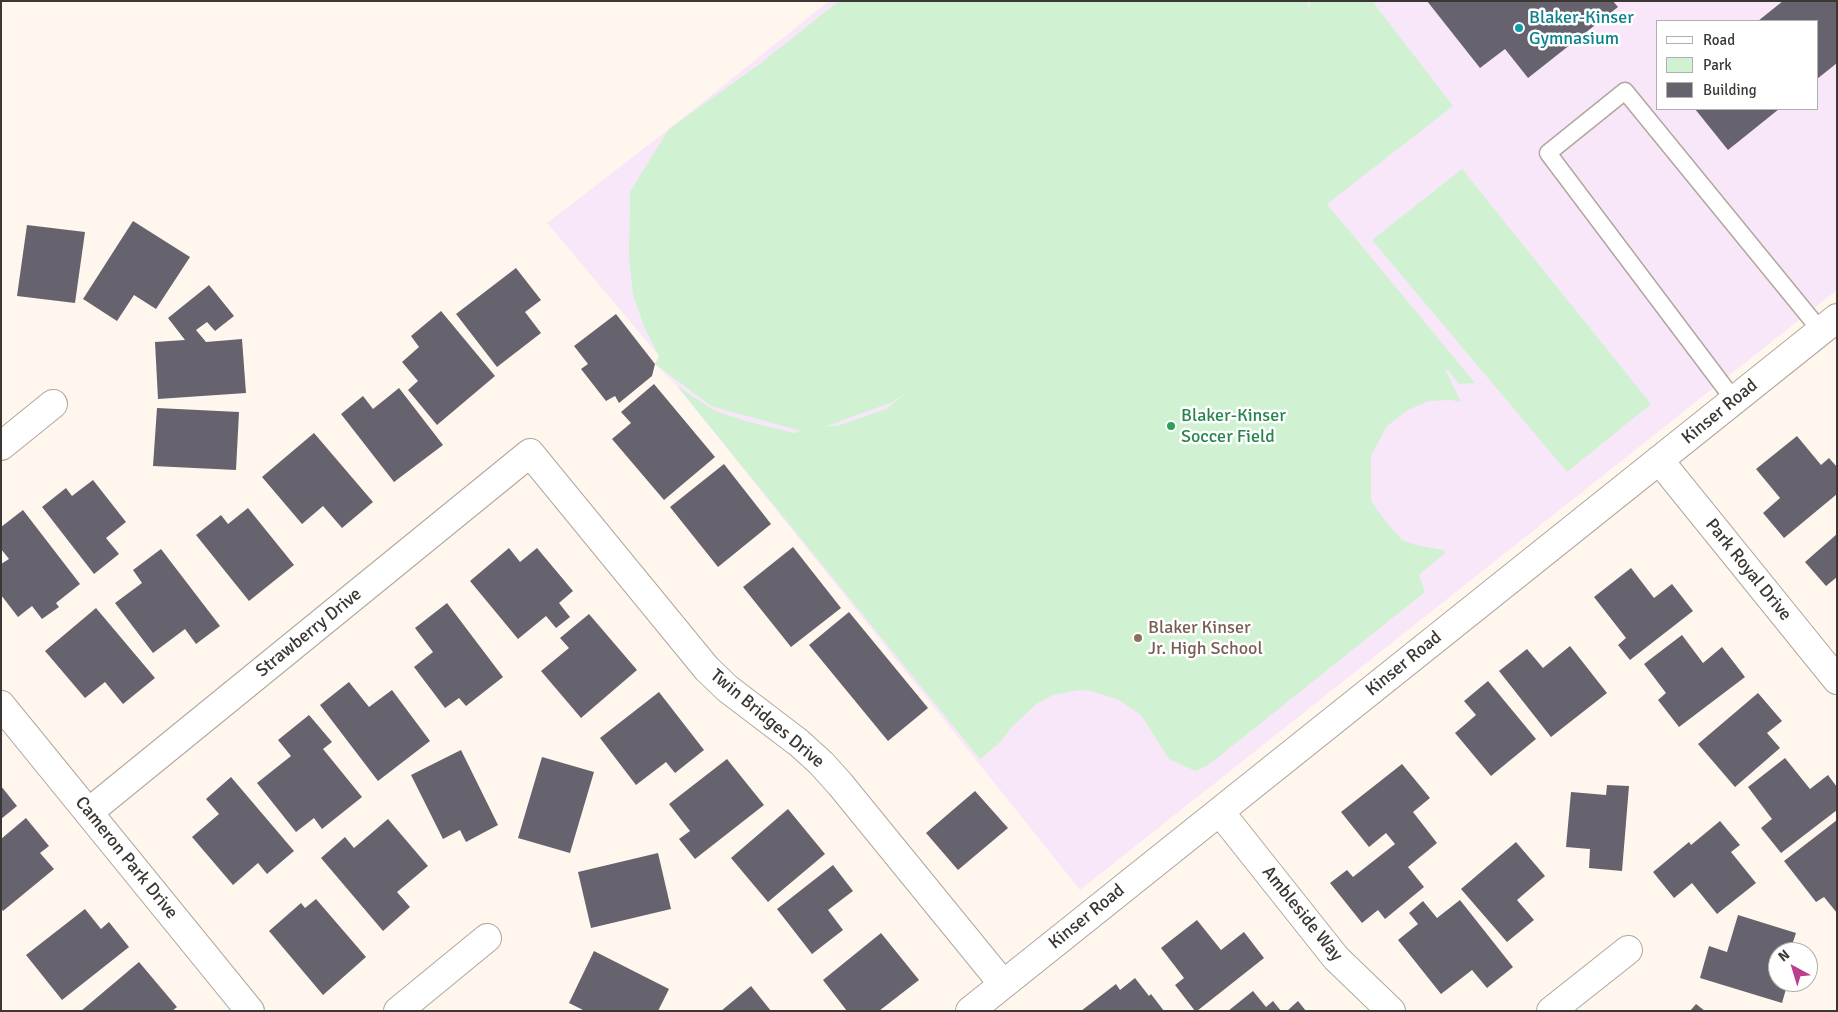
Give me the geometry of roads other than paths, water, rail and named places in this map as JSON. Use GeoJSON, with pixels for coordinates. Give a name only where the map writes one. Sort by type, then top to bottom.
{"type":"FeatureCollection","features":[{"type":"Feature","properties":{"kind":"street","name":"Kinser Road"},"geometry":{"type":"LineString","coordinates":[[975,1009],[1003,984],[1829,325]]}},
{"type":"Feature","properties":{"kind":"street"},"geometry":{"type":"LineString","coordinates":[[1,446],[53,404]]}},
{"type":"Feature","properties":{"kind":"street","name":"Strawberry Drive"},"geometry":{"type":"LineString","coordinates":[[89,812],[530,453]]}},
{"type":"Feature","properties":{"kind":"street","name":"Twin Bridges Drive"},"geometry":{"type":"LineString","coordinates":[[530,453],[707,669],[728,689],[800,743],[840,784],[1003,984]]}},
{"type":"Feature","properties":{"kind":"street","name":"Park Royal Drive"},"geometry":{"type":"LineString","coordinates":[[1659,460],[1837,680]]}},
{"type":"Feature","properties":{"kind":"street","name":"Cameron Park Drive"},"geometry":{"type":"LineString","coordinates":[[1,705],[250,1011]]}},
{"type":"Feature","properties":{"kind":"street","name":"Ambleside Way"},"geometry":{"type":"LineString","coordinates":[[1220,812],[1336,958],[1391,1011]]}},
{"type":"Feature","properties":{"kind":"street"},"geometry":{"type":"LineString","coordinates":[[398,1011],[487,938]]}},
{"type":"Feature","properties":{"kind":"street"},"geometry":{"type":"LineString","coordinates":[[1551,1011],[1628,950]]}},
{"type":"Feature","properties":{"kind":"lane"},"geometry":{"type":"LineString","coordinates":[[1734,400],[1548,153],[1625,92],[1829,325]]}},
{"type":"Feature","properties":{"kind":"place","name":"Blaker-Kinser Gymnasium"},"geometry":{"type":"Point","coordinates":[1519,28]}},
{"type":"Feature","properties":{"kind":"place","name":"Blaker-Kinser Soccer Field"},"geometry":{"type":"Point","coordinates":[1171,426]}},
{"type":"Feature","properties":{"kind":"place","name":"Blaker Kinser Jr. High School"},"geometry":{"type":"Point","coordinates":[1138,638]}}]}
